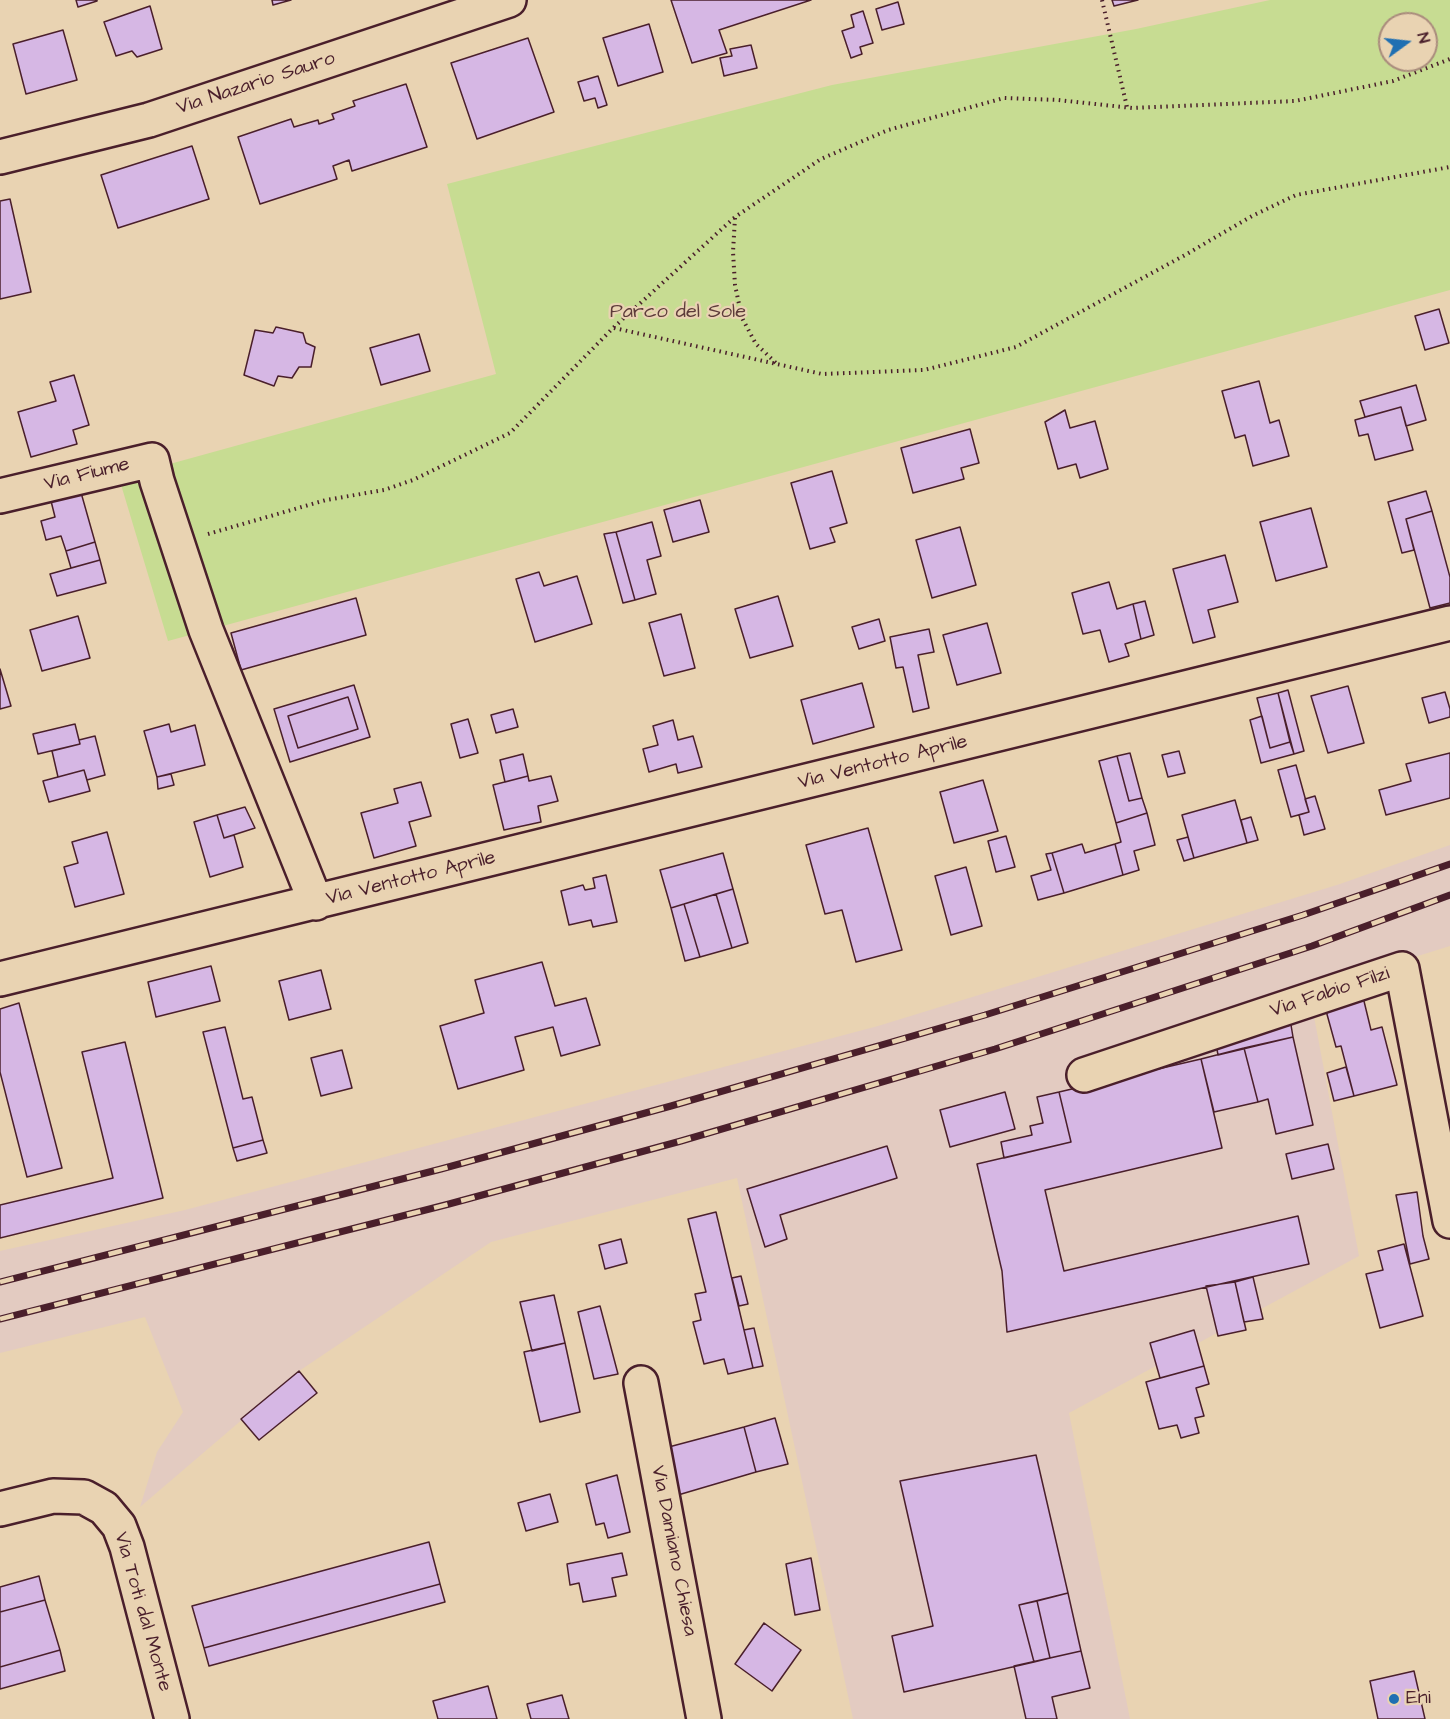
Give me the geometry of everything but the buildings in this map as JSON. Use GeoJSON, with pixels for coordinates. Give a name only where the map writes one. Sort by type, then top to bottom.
{"type":"FeatureCollection","features":[{"type":"Feature","properties":{"kind":"street","name":"Via Nazario Sauro"},"geometry":{"type":"LineString","coordinates":[[0,157],[149,120],[509,0]]}},
{"type":"Feature","properties":{"kind":"street","name":"Via Fiume"},"geometry":{"type":"LineString","coordinates":[[0,496],[152,460],[157,481]]}},
{"type":"Feature","properties":{"kind":"street","name":"Via Ventotto Aprile"},"geometry":{"type":"LineString","coordinates":[[157,481],[206,630],[316,903]]}},
{"type":"Feature","properties":{"kind":"street","name":"Via Ventotto Aprile"},"geometry":{"type":"LineString","coordinates":[[0,980],[1450,622]]}},
{"type":"Feature","properties":{"kind":"street","name":"Via Fabio Filzi"},"geometry":{"type":"LineString","coordinates":[[1084,1075],[1401,969],[1450,1221]]}},
{"type":"Feature","properties":{"kind":"street","name":"Via Damiano Chiesa"},"geometry":{"type":"LineString","coordinates":[[641,1383],[704,1719]]}},
{"type":"Feature","properties":{"kind":"street","name":"Via Toti dal Monte"},"geometry":{"type":"LineString","coordinates":[[0,1509],[53,1496],[84,1497],[104,1508],[119,1527],[128,1548],[172,1719]]}},
{"type":"Feature","properties":{"kind":"path"},"geometry":{"type":"LineString","coordinates":[[1102,0],[1127,108]]}},
{"type":"Feature","properties":{"kind":"path"},"geometry":{"type":"LineString","coordinates":[[178,542],[326,500],[384,490],[462,458],[510,433],[613,328],[735,217],[821,159],[888,130],[1004,98],[1058,100],[1127,108],[1294,101],[1393,81],[1450,59]]}},
{"type":"Feature","properties":{"kind":"path"},"geometry":{"type":"LineString","coordinates":[[613,328],[822,374],[924,370],[1016,347],[1165,267],[1252,216],[1296,195],[1450,167]]}},
{"type":"Feature","properties":{"kind":"path"},"geometry":{"type":"LineString","coordinates":[[735,217],[733,252],[735,285],[742,318],[756,344],[777,363]]}},
{"type":"Feature","properties":{"kind":"shaded area"},"geometry":{"type":"Polygon","coordinates":[[[1450,845],[1450,946],[1309,990],[1359,1256],[1069,1413],[1130,1719],[853,1719],[737,1178],[491,1242],[299,1371],[140,1507],[157,1452],[183,1412],[145,1317],[0,1353],[0,1251],[185,1210],[878,1026],[1340,884],[1450,845]]]}},
{"type":"Feature","properties":{"kind":"green space","name":"Parco del Sole"},"geometry":{"type":"Polygon","coordinates":[[[1270,0],[1450,0],[1450,290],[168,641],[119,478],[496,374],[447,184],[832,85],[1136,29],[1270,0]]]}},
{"type":"Feature","properties":{"kind":"railway"},"geometry":{"type":"LineString","coordinates":[[0,1282],[441,1169],[671,1106],[985,1015],[1303,915],[1450,864]]}},
{"type":"Feature","properties":{"kind":"railway"},"geometry":{"type":"LineString","coordinates":[[0,1319],[449,1204],[681,1141],[995,1049],[1312,946],[1450,895]]}},
{"type":"Feature","properties":{"kind":"place","name":"Eni"},"geometry":{"type":"Point","coordinates":[1394,1699]}}]}
